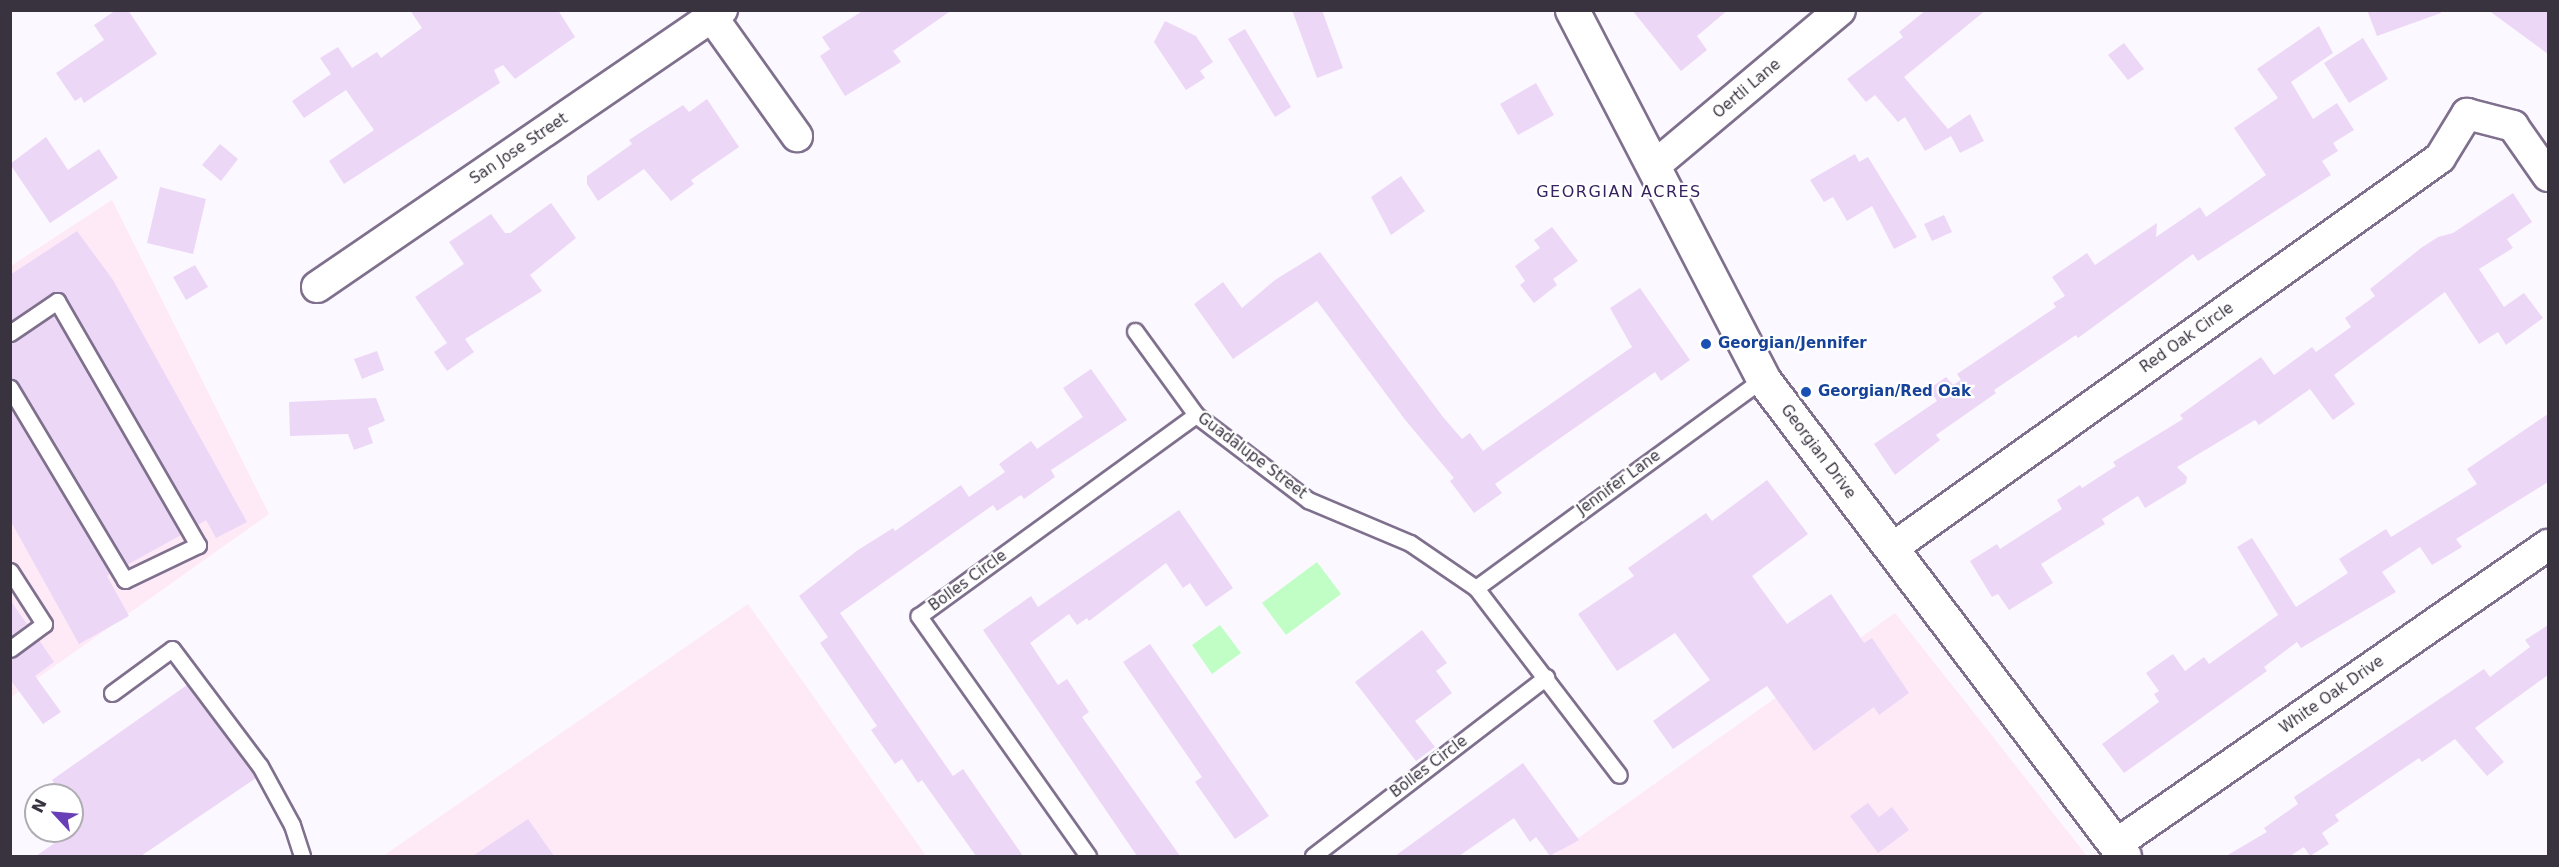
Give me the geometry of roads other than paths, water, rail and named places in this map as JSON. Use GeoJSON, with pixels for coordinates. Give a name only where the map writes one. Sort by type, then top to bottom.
{"type":"FeatureCollection","features":[{"type":"Feature","properties":{"kind":"street","name":"Georgian Drive"},"geometry":{"type":"LineString","coordinates":[[1572,10],[1763,379],[2120,851]]}},
{"type":"Feature","properties":{"kind":"street","name":"Oertli Lane"},"geometry":{"type":"LineString","coordinates":[[1653,167],[1840,10]]}},
{"type":"Feature","properties":{"kind":"street"},"geometry":{"type":"LineString","coordinates":[[714,13],[797,136]]}},
{"type":"Feature","properties":{"kind":"street","name":"San Jose Street"},"geometry":{"type":"LineString","coordinates":[[317,288],[714,13]]}},
{"type":"Feature","properties":{"kind":"street","name":"Red Oak Circle"},"geometry":{"type":"LineString","coordinates":[[1891,549],[2440,158],[2467,114],[2513,126],[2548,176]]}},
{"type":"Feature","properties":{"kind":"street","name":"White Oak Drive"},"geometry":{"type":"LineString","coordinates":[[2120,851],[2548,544]]}},
{"type":"Feature","properties":{"kind":"lane"},"geometry":{"type":"LineString","coordinates":[[10,333],[57,301],[198,545],[125,580],[10,388]]}},
{"type":"Feature","properties":{"kind":"lane","name":"Guadalupe Street"},"geometry":{"type":"LineString","coordinates":[[1135,331],[1196,415],[1308,500],[1410,543],[1476,588],[1619,775]]}},
{"type":"Feature","properties":{"kind":"lane","name":"Jennifer Lane"},"geometry":{"type":"LineString","coordinates":[[1476,588],[1763,379]]}},
{"type":"Feature","properties":{"kind":"lane","name":"Bolles Circle"},"geometry":{"type":"LineString","coordinates":[[1088,856],[919,616],[1196,415]]}},
{"type":"Feature","properties":{"kind":"lane"},"geometry":{"type":"LineString","coordinates":[[10,571],[44,624],[10,649]]}},
{"type":"Feature","properties":{"kind":"lane"},"geometry":{"type":"LineString","coordinates":[[112,693],[172,649],[260,766],[292,825],[302,856]]}},
{"type":"Feature","properties":{"kind":"lane","name":"Bolles Circle"},"geometry":{"type":"LineString","coordinates":[[1312,856],[1546,677]]}},
{"type":"Feature","properties":{"kind":"place","name":"Georgian/Jennifer"},"geometry":{"type":"Point","coordinates":[1706,344]}},
{"type":"Feature","properties":{"kind":"place","name":"Georgian/Red Oak"},"geometry":{"type":"Point","coordinates":[1806,392]}},
{"type":"Feature","properties":{"kind":"district","name":"GEORGIAN ACRES"},"geometry":{"type":"Point","coordinates":[1619,192]}}]}
